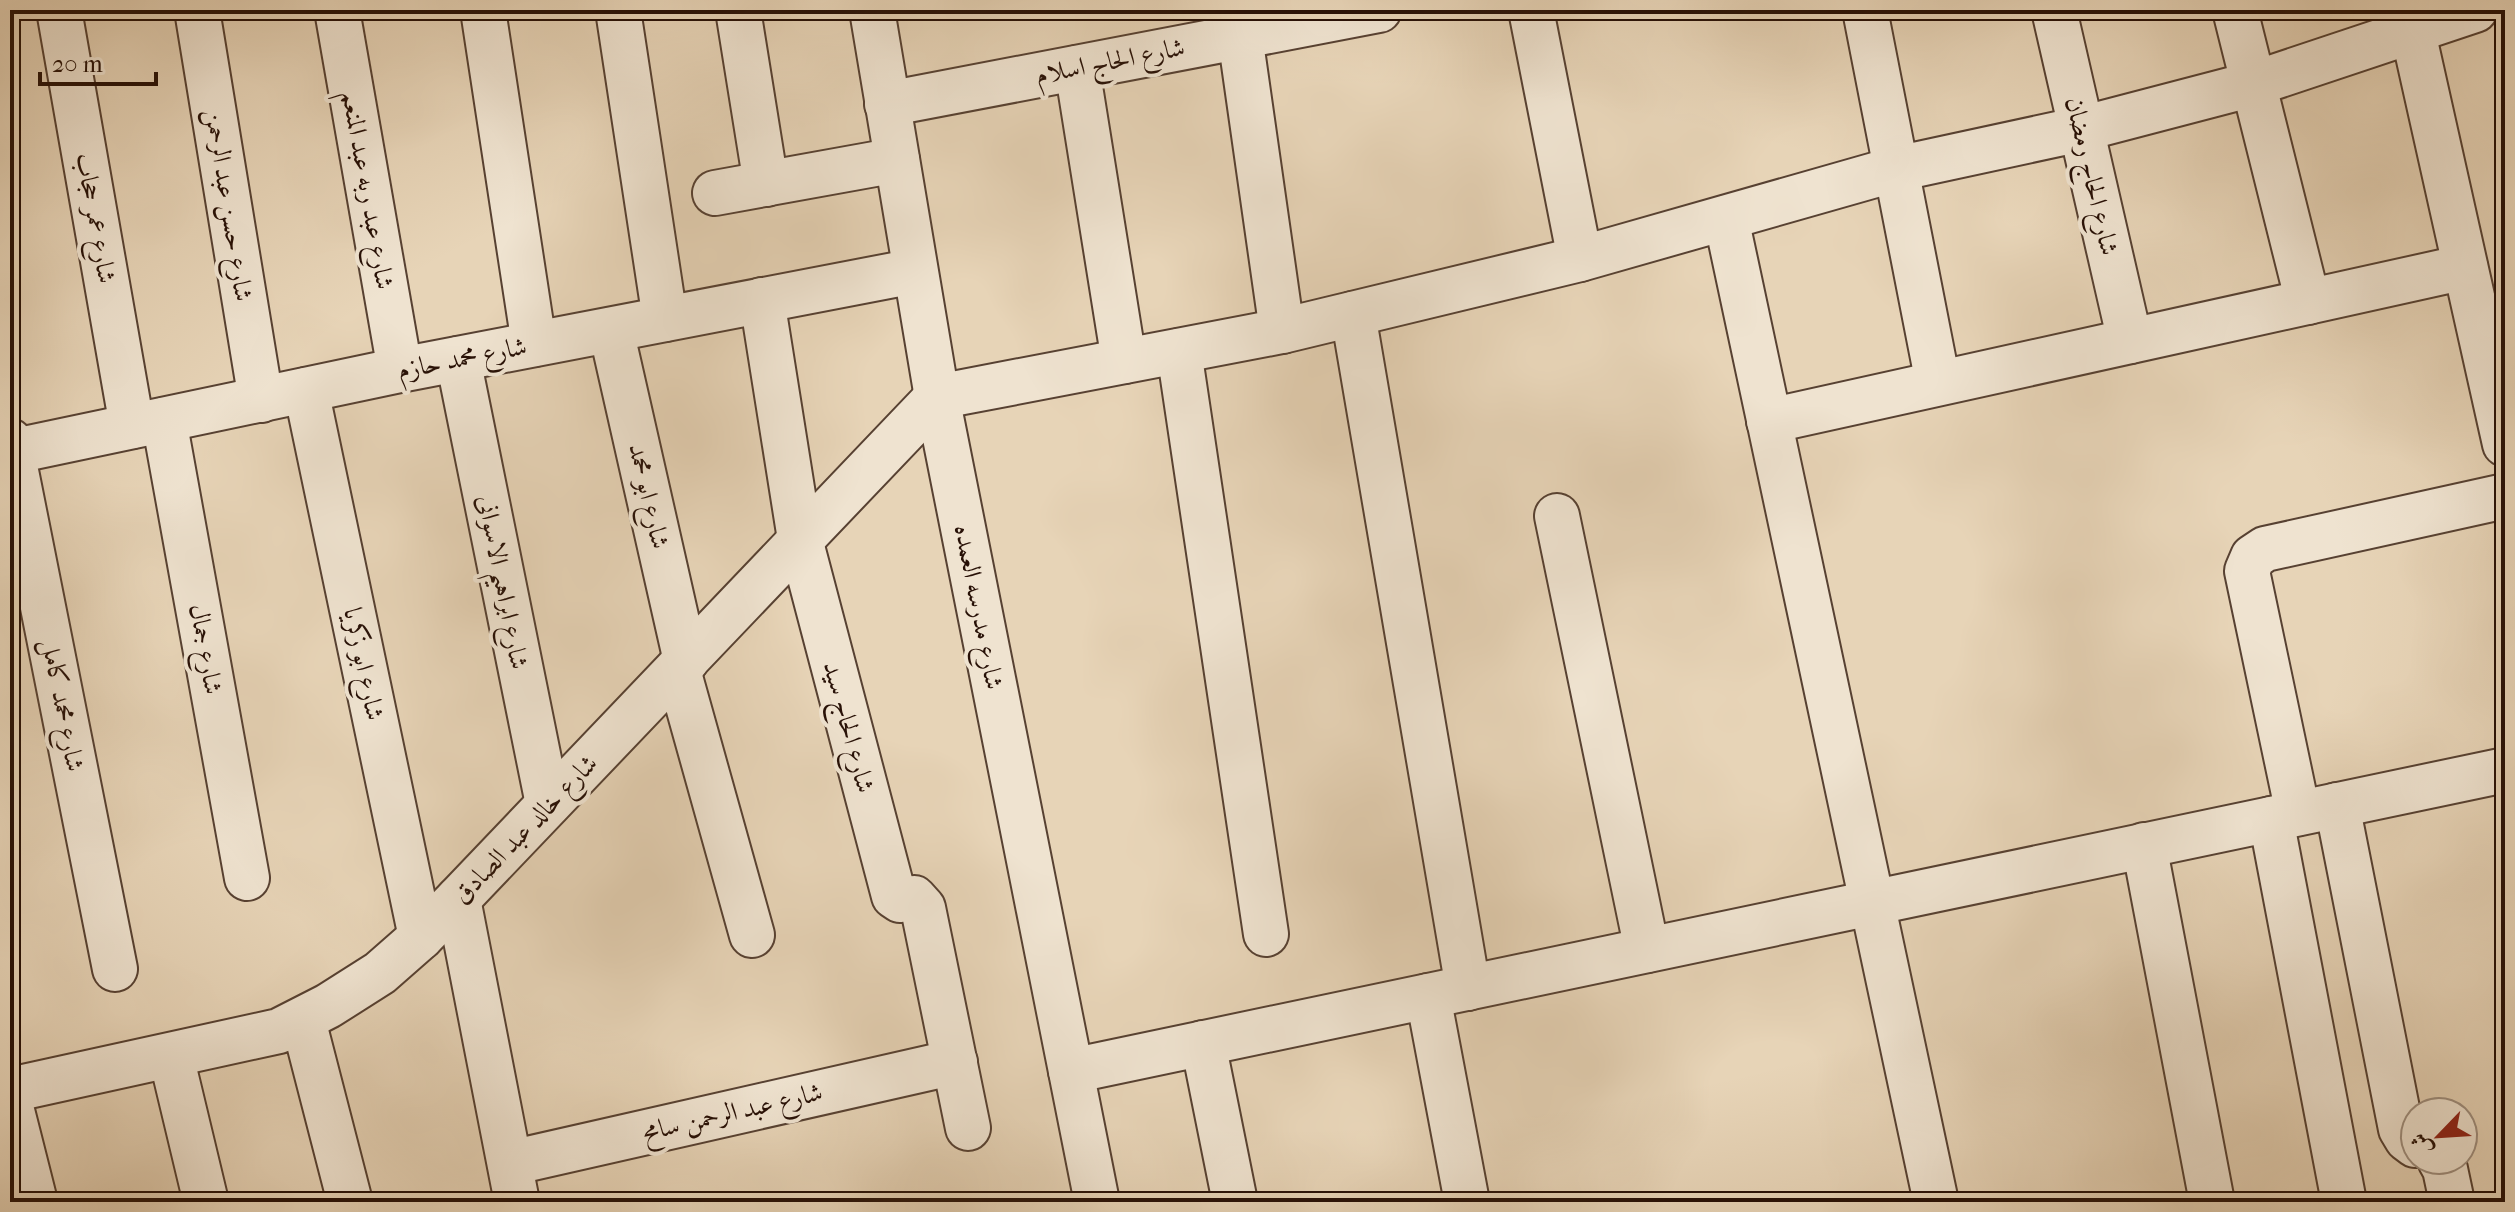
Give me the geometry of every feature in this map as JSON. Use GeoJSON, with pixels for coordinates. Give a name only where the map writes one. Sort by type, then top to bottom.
{"type":"FeatureCollection","features":[{"type":"Feature","properties":{"kind":"street","name":"شارع عمر حجاب"},"geometry":{"type":"LineString","coordinates":[[59,10],[148,423]]}},
{"type":"Feature","properties":{"kind":"street","name":"شارع حسن عبد الرحمن"},"geometry":{"type":"LineString","coordinates":[[197,10],[261,400]]}},
{"type":"Feature","properties":{"kind":"street","name":"شارع عبد ربه عبد المنعم"},"geometry":{"type":"LineString","coordinates":[[337,10],[400,370]]}},
{"type":"Feature","properties":{"kind":"street"},"geometry":{"type":"LineString","coordinates":[[483,10],[534,344]]}},
{"type":"Feature","properties":{"kind":"street"},"geometry":{"type":"LineString","coordinates":[[618,10],[665,319]]}},
{"type":"Feature","properties":{"kind":"street"},"geometry":{"type":"LineString","coordinates":[[738,10],[766,184]]}},
{"type":"Feature","properties":{"kind":"street","name":"شارع مدرسه العمده"},"geometry":{"type":"LineString","coordinates":[[872,10],[937,397],[1097,1202]]}},
{"type":"Feature","properties":{"kind":"street","name":"شارع الحاج اسلام"},"geometry":{"type":"LineString","coordinates":[[887,104],[1379,10]]}},
{"type":"Feature","properties":{"kind":"street"},"geometry":{"type":"LineString","coordinates":[[1531,10],[1580,259]]}},
{"type":"Feature","properties":{"kind":"street"},"geometry":{"type":"LineString","coordinates":[[1865,10],[1938,383]]}},
{"type":"Feature","properties":{"kind":"street","name":"شارع الحاج رمضان"},"geometry":{"type":"LineString","coordinates":[[2054,10],[2130,341]]}},
{"type":"Feature","properties":{"kind":"street"},"geometry":{"type":"LineString","coordinates":[[2235,10],[2308,302]]}},
{"type":"Feature","properties":{"kind":"street"},"geometry":{"type":"LineString","coordinates":[[937,397],[1282,331],[1580,259],[1896,169],[2081,129],[2253,84],[2410,20],[2475,10]]}},
{"type":"Feature","properties":{"kind":"street"},"geometry":{"type":"LineString","coordinates":[[2410,20],[2505,444]]}},
{"type":"Feature","properties":{"kind":"street"},"geometry":{"type":"LineString","coordinates":[[1240,36],[1282,331]]}},
{"type":"Feature","properties":{"kind":"street"},"geometry":{"type":"LineString","coordinates":[[1077,68],[1124,361]]}},
{"type":"Feature","properties":{"kind":"street"},"geometry":{"type":"LineString","coordinates":[[715,193],[897,160]]}},
{"type":"Feature","properties":{"kind":"street"},"geometry":{"type":"LineString","coordinates":[[1726,218],[1936,1202]]}},
{"type":"Feature","properties":{"kind":"street"},"geometry":{"type":"LineString","coordinates":[[1769,421],[2465,267]]}},
{"type":"Feature","properties":{"kind":"street","name":"شارع محمد حازم"},"geometry":{"type":"LineString","coordinates":[[11,448],[915,271]]}},
{"type":"Feature","properties":{"kind":"street","name":"شارع الحاج سيد"},"geometry":{"type":"LineString","coordinates":[[762,300],[800,539],[894,896],[900,900],[914,898],[923,908],[968,1128]]}},
{"type":"Feature","properties":{"kind":"street"},"geometry":{"type":"LineString","coordinates":[[1353,314],[1448,992],[1467,1202]]}},
{"type":"Feature","properties":{"kind":"street","name":"شارع ابو محمد"},"geometry":{"type":"LineString","coordinates":[[611,330],[682,666],[752,935]]}},
{"type":"Feature","properties":{"kind":"street"},"geometry":{"type":"LineString","coordinates":[[1179,351],[1266,934]]}},
{"type":"Feature","properties":{"kind":"street","name":"شارع ابراهيم الاسوانى"},"geometry":{"type":"LineString","coordinates":[[458,359],[548,804]]}},
{"type":"Feature","properties":{"kind":"street","name":"شارع ابو زكريا"},"geometry":{"type":"LineString","coordinates":[[306,390],[421,937]]}},
{"type":"Feature","properties":{"kind":"street","name":"شارع خالد عبد الصادق"},"geometry":{"type":"LineString","coordinates":[[10,1090],[279,1031],[303,1020],[380,973],[458,899],[937,397]]}},
{"type":"Feature","properties":{"kind":"street","name":"شارع جمال"},"geometry":{"type":"LineString","coordinates":[[148,423],[247,878]]}},
{"type":"Feature","properties":{"kind":"street","name":"شارع محمد كامل"},"geometry":{"type":"LineString","coordinates":[[11,448],[115,969]]}},
{"type":"Feature","properties":{"kind":"street"},"geometry":{"type":"LineString","coordinates":[[2399,1123],[2302,812],[2247,571],[2253,557],[2265,549],[2505,496]]}},
{"type":"Feature","properties":{"kind":"street"},"geometry":{"type":"LineString","coordinates":[[1557,516],[1647,950]]}},
{"type":"Feature","properties":{"kind":"street"},"geometry":{"type":"LineString","coordinates":[[1071,1071],[2505,770]]}},
{"type":"Feature","properties":{"kind":"street"},"geometry":{"type":"LineString","coordinates":[[2302,812],[2344,1202]]}},
{"type":"Feature","properties":{"kind":"street"},"geometry":{"type":"LineString","coordinates":[[2144,845],[2212,1202]]}},
{"type":"Feature","properties":{"kind":"street"},"geometry":{"type":"LineString","coordinates":[[458,899],[513,1182]]}},
{"type":"Feature","properties":{"kind":"street"},"geometry":{"type":"LineString","coordinates":[[303,1020],[350,1202]]}},
{"type":"Feature","properties":{"kind":"street"},"geometry":{"type":"LineString","coordinates":[[1203,1043],[1235,1202]]}},
{"type":"Feature","properties":{"kind":"street"},"geometry":{"type":"LineString","coordinates":[[171,1056],[206,1202]]}},
{"type":"Feature","properties":{"kind":"street","name":"شارع عبد الرحمن سامح"},"geometry":{"type":"LineString","coordinates":[[513,1182],[955,1062]]}},
{"type":"Feature","properties":{"kind":"street"},"geometry":{"type":"LineString","coordinates":[[10,1103],[35,1202]]}},
{"type":"Feature","properties":{"kind":"street"},"geometry":{"type":"LineString","coordinates":[[2446,1176],[2452,1202]]}}]}
